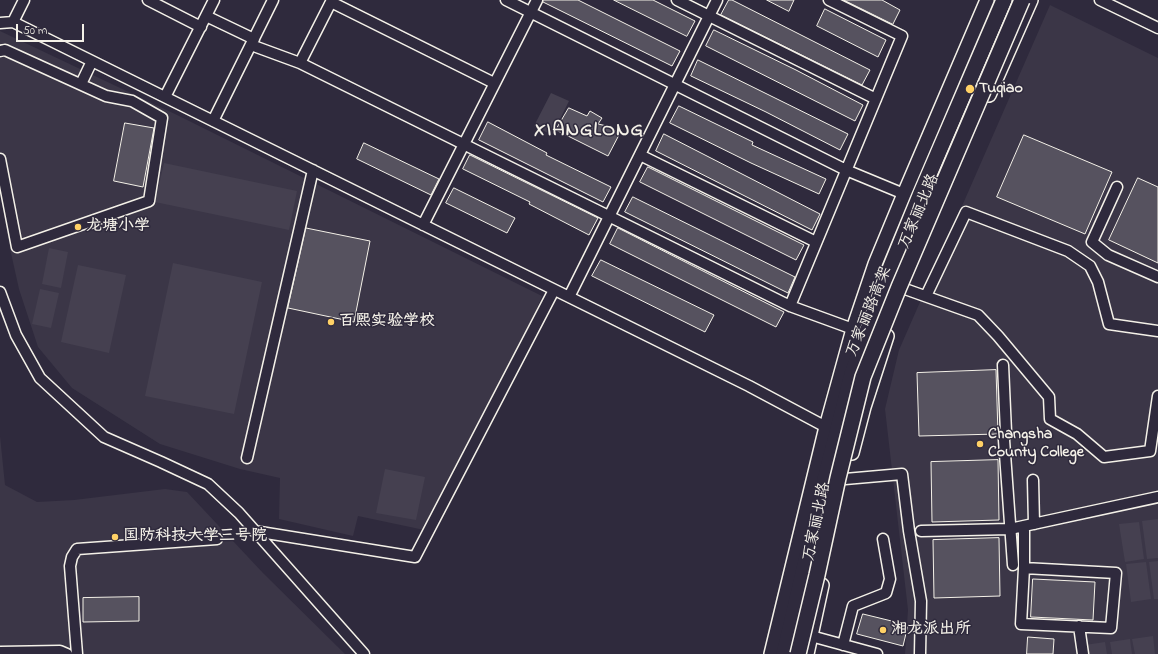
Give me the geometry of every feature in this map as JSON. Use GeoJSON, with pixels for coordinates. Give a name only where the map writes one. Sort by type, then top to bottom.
{"type":"FeatureCollection","features":[{"type":"Feature","properties":{"kind":"highway","name":"万家丽路高架"},"geometry":{"type":"LineString","coordinates":[[784,654],[826,475],[852,374],[885,281],[1004,0]]}},
{"type":"Feature","properties":{"kind":"highway","name":"万家丽路高架"},"geometry":{"type":"LineString","coordinates":[[798,654],[838,478],[863,377],[899,287],[1022,0]]}},
{"type":"Feature","properties":{"kind":"main road","name":"万家丽北路"},"geometry":{"type":"LineString","coordinates":[[771,654],[826,427],[854,329],[876,264],[904,194],[987,0]]}},
{"type":"Feature","properties":{"kind":"main road","name":"万家丽北路"},"geometry":{"type":"LineString","coordinates":[[807,654],[844,479],[883,346],[905,289],[1031,0]]}},
{"type":"Feature","properties":{"kind":"street"},"geometry":{"type":"LineString","coordinates":[[14,22],[24,0]]}},
{"type":"Feature","properties":{"kind":"street"},"geometry":{"type":"LineString","coordinates":[[148,0],[201,27]]}},
{"type":"Feature","properties":{"kind":"street"},"geometry":{"type":"LineString","coordinates":[[165,97],[214,0]]}},
{"type":"Feature","properties":{"kind":"street"},"geometry":{"type":"LineString","coordinates":[[213,120],[273,0]]}},
{"type":"Feature","properties":{"kind":"street"},"geometry":{"type":"LineString","coordinates":[[506,0],[846,170],[904,194]]}},
{"type":"Feature","properties":{"kind":"street"},"geometry":{"type":"LineString","coordinates":[[423,224],[537,0]]}},
{"type":"Feature","properties":{"kind":"street"},"geometry":{"type":"LineString","coordinates":[[677,0],[876,99]]}},
{"type":"Feature","properties":{"kind":"street"},"geometry":{"type":"LineString","coordinates":[[569,297],[717,0]]}},
{"type":"Feature","properties":{"kind":"street"},"geometry":{"type":"LineString","coordinates":[[790,306],[902,36],[829,0]]}},
{"type":"Feature","properties":{"kind":"street"},"geometry":{"type":"LineString","coordinates":[[1100,0],[1158,28]]}},
{"type":"Feature","properties":{"kind":"street"},"geometry":{"type":"LineString","coordinates":[[300,63],[332,1],[494,84]]}},
{"type":"Feature","properties":{"kind":"street"},"geometry":{"type":"LineString","coordinates":[[206,16],[252,42],[300,63],[790,306],[854,329]]}},
{"type":"Feature","properties":{"kind":"street"},"geometry":{"type":"LineString","coordinates":[[0,23],[14,22],[749,386],[826,427]]}},
{"type":"Feature","properties":{"kind":"street"},"geometry":{"type":"LineString","coordinates":[[0,51],[5,50],[106,96],[132,101],[162,118],[149,201],[17,246],[0,159]]}},
{"type":"Feature","properties":{"kind":"street"},"geometry":{"type":"LineString","coordinates":[[81,84],[92,61]]}},
{"type":"Feature","properties":{"kind":"street"},"geometry":{"type":"LineString","coordinates":[[640,154],[816,242]]}},
{"type":"Feature","properties":{"kind":"street"},"geometry":{"type":"LineString","coordinates":[[247,458],[313,170]]}},
{"type":"Feature","properties":{"kind":"street"},"geometry":{"type":"LineString","coordinates":[[1117,188],[1092,242],[1108,255],[1158,277]]}},
{"type":"Feature","properties":{"kind":"street"},"geometry":{"type":"LineString","coordinates":[[926,296],[966,212],[1068,251],[1090,266],[1098,282],[1109,324],[1158,331]]}},
{"type":"Feature","properties":{"kind":"street"},"geometry":{"type":"LineString","coordinates":[[905,289],[978,315],[998,336],[1049,397],[1050,419],[1077,434],[1104,457],[1150,451],[1158,396]]}},
{"type":"Feature","properties":{"kind":"street"},"geometry":{"type":"LineString","coordinates":[[254,531],[415,557],[554,290]]}},
{"type":"Feature","properties":{"kind":"street"},"geometry":{"type":"LineString","coordinates":[[0,292],[16,335],[40,378],[104,437],[208,484],[239,513],[364,654]]}},
{"type":"Feature","properties":{"kind":"street"},"geometry":{"type":"LineString","coordinates":[[1003,365],[1006,432],[1004,440],[1013,565]]}},
{"type":"Feature","properties":{"kind":"street"},"geometry":{"type":"LineString","coordinates":[[844,479],[902,474],[909,531],[921,601],[920,654]]}},
{"type":"Feature","properties":{"kind":"street"},"geometry":{"type":"LineString","coordinates":[[1024,568],[1116,573],[1111,628],[1021,624],[1024,568],[1033,480]]}},
{"type":"Feature","properties":{"kind":"street"},"geometry":{"type":"LineString","coordinates":[[920,531],[1010,529],[1158,494]]}},
{"type":"Feature","properties":{"kind":"street"},"geometry":{"type":"LineString","coordinates":[[77,654],[70,566],[72,557],[77,549],[217,539]]}},
{"type":"Feature","properties":{"kind":"street"},"geometry":{"type":"LineString","coordinates":[[843,645],[854,606],[886,593],[890,579],[883,539]]}},
{"type":"Feature","properties":{"kind":"street"},"geometry":{"type":"LineString","coordinates":[[1079,626],[1083,654]]}},
{"type":"Feature","properties":{"kind":"street"},"geometry":{"type":"LineString","coordinates":[[811,636],[877,654]]}},
{"type":"Feature","properties":{"kind":"street"},"geometry":{"type":"LineString","coordinates":[[0,652],[60,652],[66,654]]}},
{"type":"Feature","properties":{"kind":"shaded area"},"geometry":{"type":"Polygon","coordinates":[[[1050,5],[1158,58],[1158,654],[905,654],[908,610],[885,409],[899,350],[1050,5]]]}},
{"type":"Feature","properties":{"kind":"shaded area","name":"百熙实验学校"},"geometry":{"type":"Polygon","coordinates":[[[0,31],[175,114],[542,296],[534,316],[536,328],[429,531],[358,516],[353,536],[279,519],[280,478],[240,469],[160,444],[72,388],[38,347],[19,289],[11,253],[0,193],[0,31]]]}},
{"type":"Feature","properties":{"kind":"shaded area"},"geometry":{"type":"Polygon","coordinates":[[[551,93],[569,101],[552,135],[534,126],[551,93]]]}},
{"type":"Feature","properties":{"kind":"shaded area"},"geometry":{"type":"Polygon","coordinates":[[[164,163],[297,191],[289,230],[155,202],[164,163]]]}},
{"type":"Feature","properties":{"kind":"shaded area"},"geometry":{"type":"Polygon","coordinates":[[[49,248],[68,252],[61,288],[42,284],[49,248]]]}},
{"type":"Feature","properties":{"kind":"shaded area"},"geometry":{"type":"Polygon","coordinates":[[[173,263],[262,282],[234,414],[145,396],[173,263]]]}},
{"type":"Feature","properties":{"kind":"shaded area"},"geometry":{"type":"Polygon","coordinates":[[[78,265],[126,275],[109,353],[61,342],[78,265]]]}},
{"type":"Feature","properties":{"kind":"shaded area"},"geometry":{"type":"Polygon","coordinates":[[[40,289],[59,293],[51,328],[32,324],[40,289]]]}},
{"type":"Feature","properties":{"kind":"shaded area","name":"国防科技大学三号院"},"geometry":{"type":"Polygon","coordinates":[[[0,436],[5,485],[37,502],[74,500],[165,489],[187,492],[263,573],[345,654],[0,654],[0,436]]]}},
{"type":"Feature","properties":{"kind":"shaded area"},"geometry":{"type":"Polygon","coordinates":[[[385,469],[425,477],[416,520],[376,513],[385,469]]]}},
{"type":"Feature","properties":{"kind":"shaded area"},"geometry":{"type":"Polygon","coordinates":[[[1158,519],[1158,558],[1147,559],[1142,521],[1158,519]]]}},
{"type":"Feature","properties":{"kind":"shaded area"},"geometry":{"type":"Polygon","coordinates":[[[1139,522],[1144,559],[1125,562],[1119,524],[1139,522]]]}},
{"type":"Feature","properties":{"kind":"shaded area"},"geometry":{"type":"Polygon","coordinates":[[[1158,561],[1158,599],[1154,599],[1149,562],[1158,561]]]}},
{"type":"Feature","properties":{"kind":"shaded area"},"geometry":{"type":"Polygon","coordinates":[[[1146,562],[1151,599],[1131,602],[1126,564],[1146,562]]]}},
{"type":"Feature","properties":{"kind":"shaded area"},"geometry":{"type":"Polygon","coordinates":[[[1153,636],[1155,654],[1135,654],[1132,639],[1153,636]]]}},
{"type":"Feature","properties":{"kind":"shaded area"},"geometry":{"type":"Polygon","coordinates":[[[1130,639],[1132,654],[1112,654],[1110,642],[1130,639]]]}},
{"type":"Feature","properties":{"kind":"shaded area"},"geometry":{"type":"Polygon","coordinates":[[[1105,642],[1107,654],[1086,654],[1085,645],[1105,642]]]}},
{"type":"Feature","properties":{"kind":"building"},"geometry":{"type":"Polygon","coordinates":[[[543,0],[578,0],[680,51],[672,66],[543,2],[543,0]]]}},
{"type":"Feature","properties":{"kind":"building"},"geometry":{"type":"Polygon","coordinates":[[[614,0],[653,0],[695,21],[687,36],[614,0]]]}},
{"type":"Feature","properties":{"kind":"building"},"geometry":{"type":"Polygon","coordinates":[[[729,0],[732,0],[870,70],[862,85],[721,15],[729,0]]]}},
{"type":"Feature","properties":{"kind":"building"},"geometry":{"type":"Polygon","coordinates":[[[767,0],[794,0],[789,11],[767,0]]]}},
{"type":"Feature","properties":{"kind":"building"},"geometry":{"type":"Polygon","coordinates":[[[844,0],[882,0],[900,10],[893,24],[844,0]]]}},
{"type":"Feature","properties":{"kind":"building"},"geometry":{"type":"Polygon","coordinates":[[[825,9],[886,40],[878,57],[817,26],[825,9]]]}},
{"type":"Feature","properties":{"kind":"building"},"geometry":{"type":"Polygon","coordinates":[[[714,30],[863,105],[855,121],[706,46],[714,30]]]}},
{"type":"Feature","properties":{"kind":"building"},"geometry":{"type":"Polygon","coordinates":[[[698,60],[848,134],[840,150],[691,76],[698,60]]]}},
{"type":"Feature","properties":{"kind":"building"},"geometry":{"type":"Polygon","coordinates":[[[679,106],[753,142],[752,145],[826,179],[819,194],[751,163],[670,123],[679,106]]]}},
{"type":"Feature","properties":{"kind":"building"},"geometry":{"type":"Polygon","coordinates":[[[569,108],[587,116],[590,111],[602,118],[598,124],[607,126],[620,133],[608,156],[556,130],[569,108]]]}},
{"type":"Feature","properties":{"kind":"building"},"geometry":{"type":"Polygon","coordinates":[[[488,122],[547,153],[546,155],[611,187],[603,202],[479,140],[488,122]]]}},
{"type":"Feature","properties":{"kind":"building"},"geometry":{"type":"Polygon","coordinates":[[[125,123],[154,128],[143,187],[114,181],[125,123]]]}},
{"type":"Feature","properties":{"kind":"building"},"geometry":{"type":"Polygon","coordinates":[[[664,134],[820,214],[812,230],[656,151],[664,134]]]}},
{"type":"Feature","properties":{"kind":"building"},"geometry":{"type":"Polygon","coordinates":[[[1024,135],[1112,172],[1085,234],[997,197],[1024,135]]]}},
{"type":"Feature","properties":{"kind":"building"},"geometry":{"type":"Polygon","coordinates":[[[364,143],[439,179],[431,195],[357,159],[364,143]]]}},
{"type":"Feature","properties":{"kind":"building"},"geometry":{"type":"Polygon","coordinates":[[[470,155],[598,218],[589,235],[529,204],[530,202],[463,169],[470,155]]]}},
{"type":"Feature","properties":{"kind":"building"},"geometry":{"type":"Polygon","coordinates":[[[648,167],[804,245],[796,260],[640,182],[648,167]]]}},
{"type":"Feature","properties":{"kind":"building"},"geometry":{"type":"Polygon","coordinates":[[[1138,178],[1158,187],[1158,263],[1109,240],[1138,178]]]}},
{"type":"Feature","properties":{"kind":"building"},"geometry":{"type":"Polygon","coordinates":[[[454,188],[515,218],[507,233],[446,203],[454,188]]]}},
{"type":"Feature","properties":{"kind":"building"},"geometry":{"type":"Polygon","coordinates":[[[633,197],[795,277],[788,293],[625,212],[633,197]]]}},
{"type":"Feature","properties":{"kind":"building"},"geometry":{"type":"Polygon","coordinates":[[[306,228],[370,241],[354,322],[288,308],[306,228]]]}},
{"type":"Feature","properties":{"kind":"building"},"geometry":{"type":"Polygon","coordinates":[[[618,228],[784,312],[776,327],[610,244],[618,228]]]}},
{"type":"Feature","properties":{"kind":"building"},"geometry":{"type":"Polygon","coordinates":[[[601,260],[714,315],[705,332],[592,276],[601,260]]]}},
{"type":"Feature","properties":{"kind":"building"},"geometry":{"type":"Polygon","coordinates":[[[996,370],[998,434],[919,436],[917,373],[996,370]]]}},
{"type":"Feature","properties":{"kind":"building"},"geometry":{"type":"Polygon","coordinates":[[[998,460],[999,520],[932,522],[931,462],[998,460]]]}},
{"type":"Feature","properties":{"kind":"building"},"geometry":{"type":"Polygon","coordinates":[[[999,538],[1000,596],[934,598],[933,540],[999,538]]]}},
{"type":"Feature","properties":{"kind":"building"},"geometry":{"type":"Polygon","coordinates":[[[1033,579],[1095,582],[1093,620],[1031,617],[1033,579]]]}},
{"type":"Feature","properties":{"kind":"building"},"geometry":{"type":"Polygon","coordinates":[[[139,597],[139,621],[83,622],[83,598],[139,597]]]}},
{"type":"Feature","properties":{"kind":"building","name":"湘龙派出所"},"geometry":{"type":"Polygon","coordinates":[[[863,614],[908,625],[903,646],[857,634],[863,614]]]}},
{"type":"Feature","properties":{"kind":"building"},"geometry":{"type":"Polygon","coordinates":[[[1028,637],[1054,639],[1053,654],[1027,654],[1028,637]]]}},
{"type":"Feature","properties":{"kind":"place","name":"Tuqiao"},"geometry":{"type":"Point","coordinates":[970,89]}},
{"type":"Feature","properties":{"kind":"place","name":"龙塘小学"},"geometry":{"type":"Point","coordinates":[78,227]}},
{"type":"Feature","properties":{"kind":"place","name":"百熙实验学校"},"geometry":{"type":"Point","coordinates":[331,322]}},
{"type":"Feature","properties":{"kind":"place","name":"Changsha County College"},"geometry":{"type":"Point","coordinates":[980,444]}},
{"type":"Feature","properties":{"kind":"place","name":"国防科技大学三号院"},"geometry":{"type":"Point","coordinates":[115,537]}},
{"type":"Feature","properties":{"kind":"place","name":"湘龙派出所"},"geometry":{"type":"Point","coordinates":[883,630]}},
{"type":"Feature","properties":{"kind":"district","name":"XIANGLONG"},"geometry":{"type":"Point","coordinates":[589,132]}}]}
